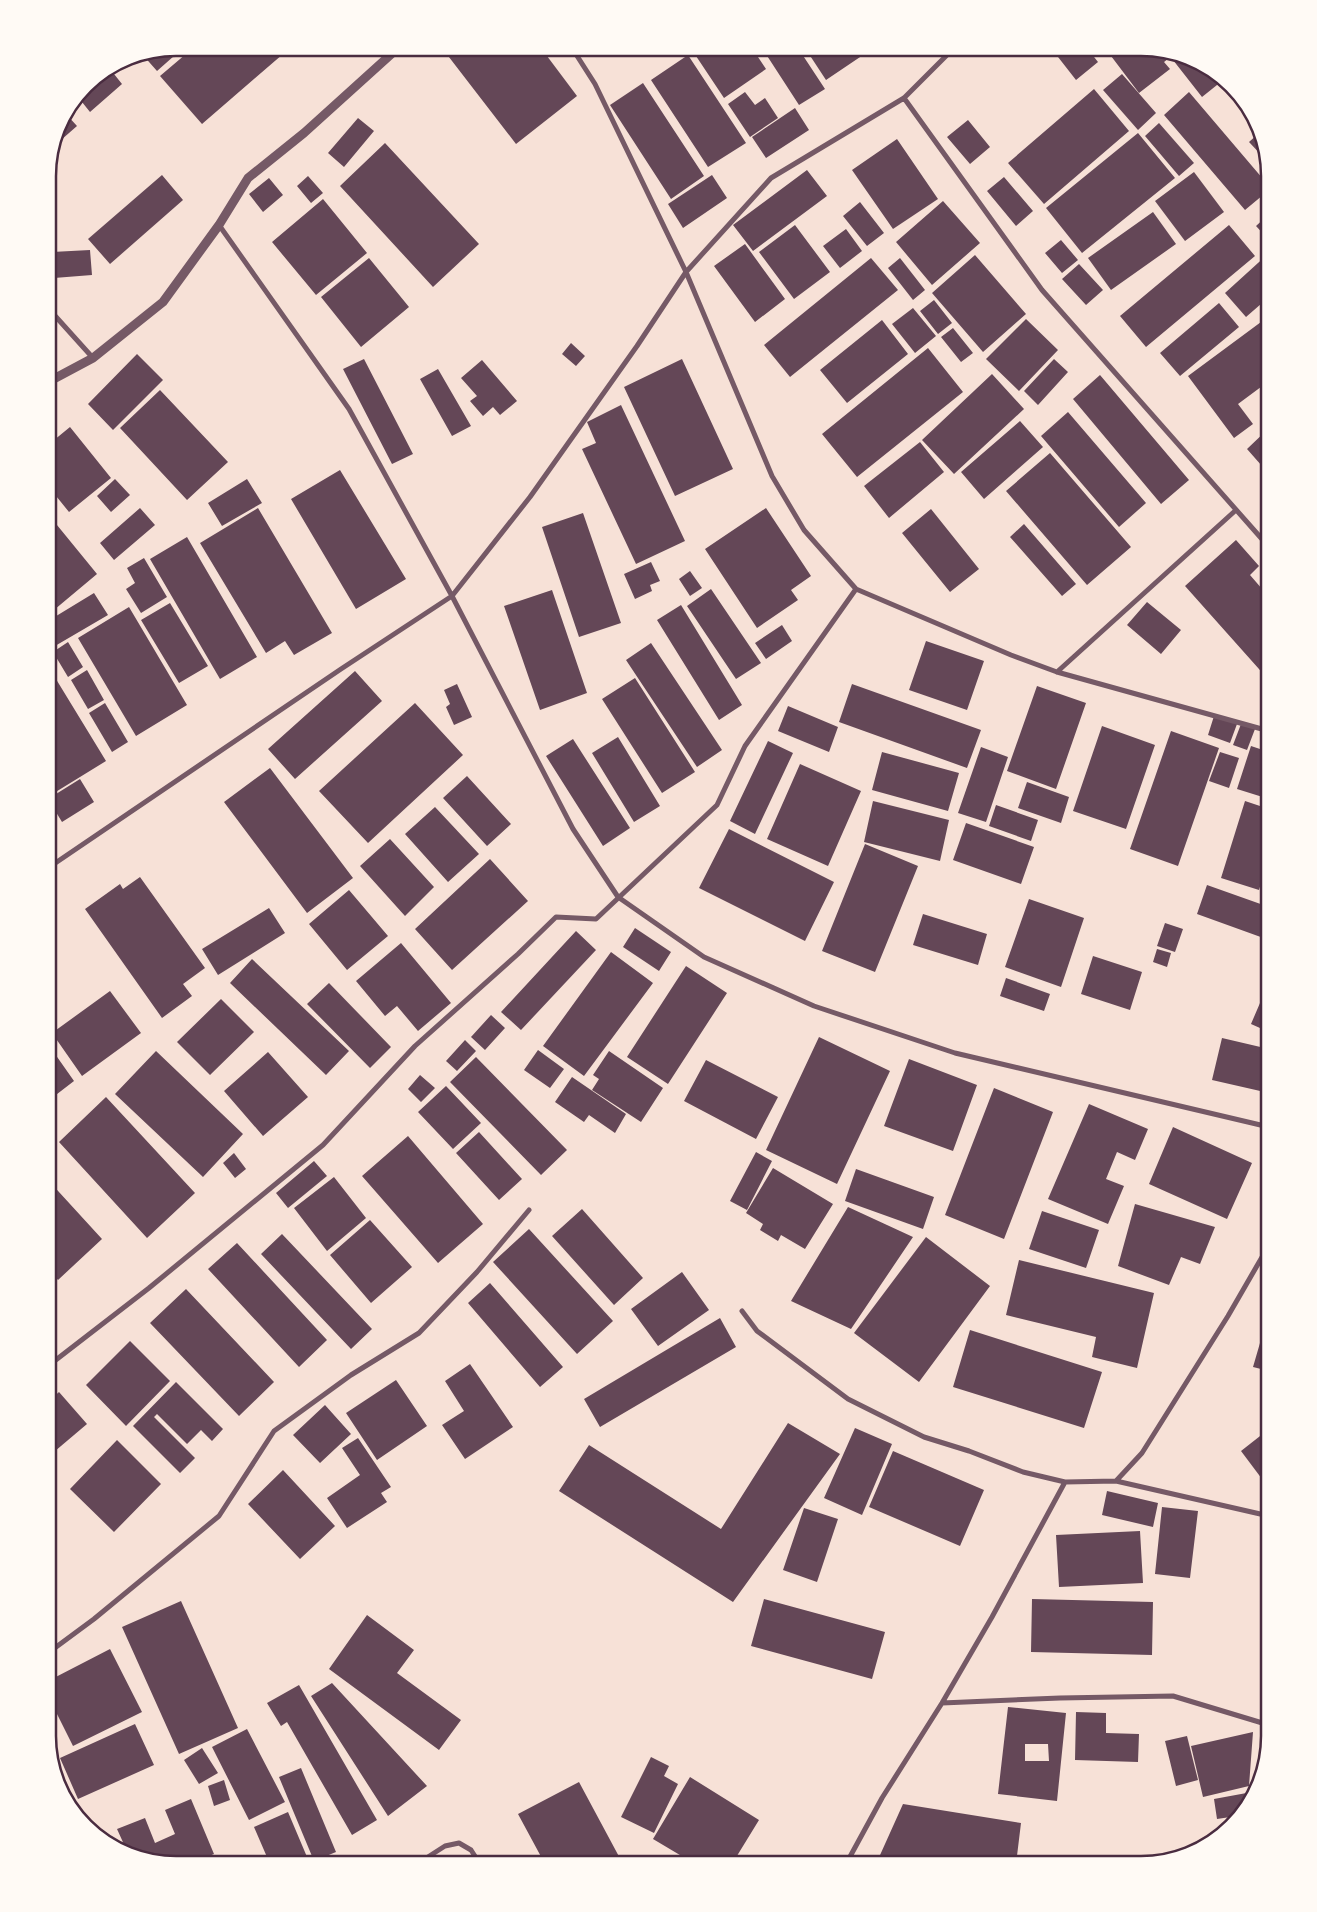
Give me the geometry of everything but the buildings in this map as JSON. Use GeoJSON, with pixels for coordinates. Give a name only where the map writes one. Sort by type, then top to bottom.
{"type":"FeatureCollection","features":[{"type":"Feature","properties":{"kind":"street"},"geometry":{"type":"LineString","coordinates":[[57,377],[93,358],[163,302],[219,225],[248,178],[304,133],[389,56]]}},
{"type":"Feature","properties":{"kind":"street"},"geometry":{"type":"LineString","coordinates":[[578,56],[596,84],[686,272],[772,476],[804,530],[856,589],[1011,656],[1057,672],[1261,729]]}},
{"type":"Feature","properties":{"kind":"street"},"geometry":{"type":"LineString","coordinates":[[57,862],[452,596],[530,497],[638,346],[686,272],[771,178],[904,98],[945,57]]}},
{"type":"Feature","properties":{"kind":"street"},"geometry":{"type":"LineString","coordinates":[[904,98],[1042,290],[1261,537]]}},
{"type":"Feature","properties":{"kind":"street"},"geometry":{"type":"LineString","coordinates":[[219,225],[349,409],[452,596],[573,829],[618,897],[704,957],[814,1006],[955,1054],[1261,1126]]}},
{"type":"Feature","properties":{"kind":"street"},"geometry":{"type":"LineString","coordinates":[[57,318],[93,358]]}},
{"type":"Feature","properties":{"kind":"street"},"geometry":{"type":"LineString","coordinates":[[1057,672],[1236,510]]}},
{"type":"Feature","properties":{"kind":"street"},"geometry":{"type":"LineString","coordinates":[[56,1360],[149,1288],[323,1145],[416,1046],[556,917],[596,919],[717,805],[745,746],[856,589]]}},
{"type":"Feature","properties":{"kind":"street"},"geometry":{"type":"LineString","coordinates":[[56,1647],[94,1619],[219,1516],[274,1431],[351,1374],[419,1333],[477,1272],[529,1210]]}},
{"type":"Feature","properties":{"kind":"street"},"geometry":{"type":"LineString","coordinates":[[1116,1480],[1142,1453],[1261,1260]]}},
{"type":"Feature","properties":{"kind":"street"},"geometry":{"type":"LineString","coordinates":[[742,1311],[757,1331],[848,1399],[924,1437],[969,1451],[1023,1472],[1065,1482],[1116,1480],[1261,1514]]}},
{"type":"Feature","properties":{"kind":"street"},"geometry":{"type":"LineString","coordinates":[[851,1856],[882,1798],[942,1703],[992,1617],[1065,1482]]}},
{"type":"Feature","properties":{"kind":"street"},"geometry":{"type":"LineString","coordinates":[[942,1703],[1173,1696],[1261,1722]]}},
{"type":"Feature","properties":{"kind":"street"},"geometry":{"type":"LineString","coordinates":[[431,1855],[445,1846],[459,1843],[471,1850],[474,1855]]}}]}
